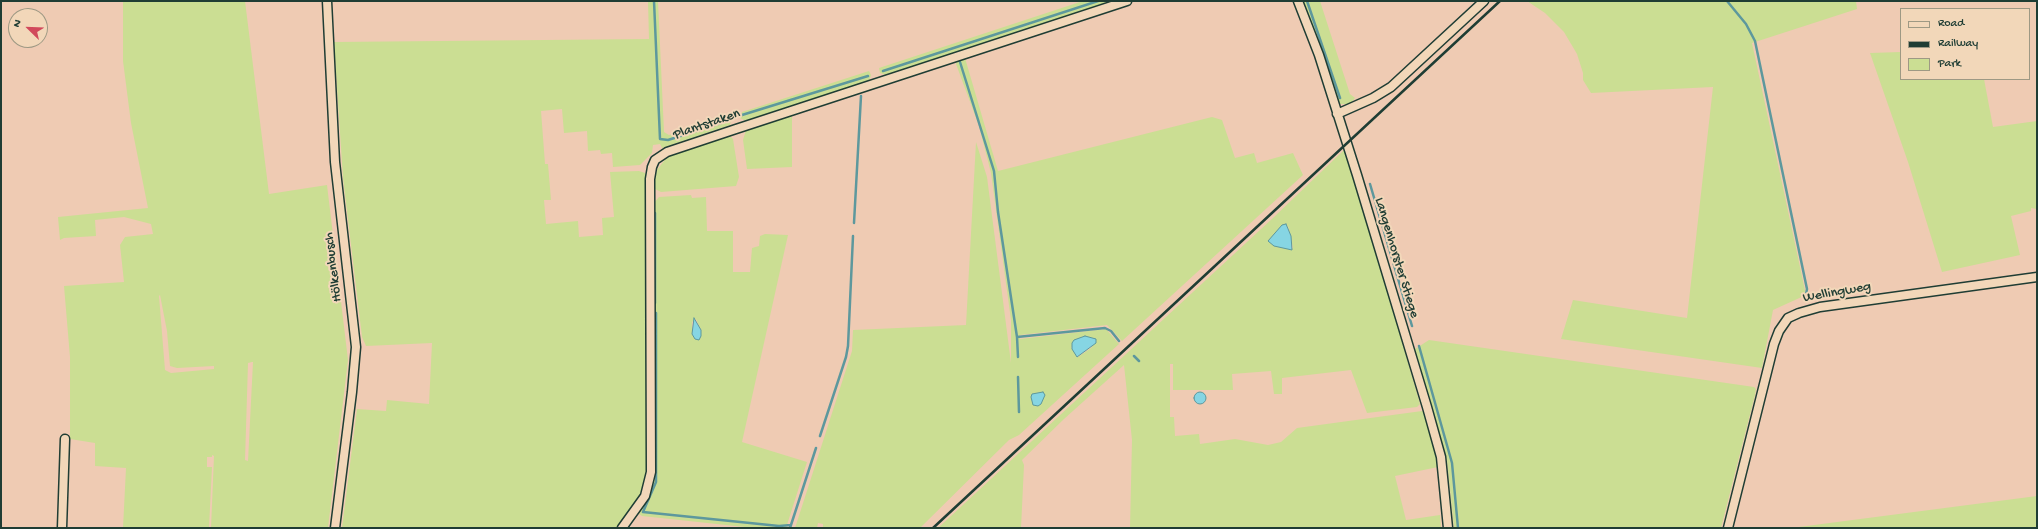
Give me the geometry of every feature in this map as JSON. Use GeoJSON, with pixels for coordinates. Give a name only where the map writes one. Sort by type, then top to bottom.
{"type":"FeatureCollection","features":[{"type":"Feature","properties":{"kind":"street","name":"Hölkenbusch"},"geometry":{"type":"LineString","coordinates":[[327,1],[335,162],[356,347],[352,392],[335,528]]}},
{"type":"Feature","properties":{"kind":"street","name":"Plantstaken"},"geometry":{"type":"LineString","coordinates":[[622,528],[645,496],[651,472],[650,179],[651,170],[656,160],[667,152],[736,128],[1127,1]]}},
{"type":"Feature","properties":{"kind":"street","name":"Langenhorster Stiege"},"geometry":{"type":"LineString","coordinates":[[1298,1],[1319,55],[1336,114],[1364,197],[1441,457],[1448,528]]}},
{"type":"Feature","properties":{"kind":"street"},"geometry":{"type":"LineString","coordinates":[[1336,114],[1372,98],[1391,87],[1484,1]]}},
{"type":"Feature","properties":{"kind":"street","name":"Wellingweg"},"geometry":{"type":"LineString","coordinates":[[1728,528],[1774,344],[1779,331],[1788,318],[1820,307],[2037,277]]}},
{"type":"Feature","properties":{"kind":"street"},"geometry":{"type":"LineString","coordinates":[[62,528],[65,439]]}},
{"type":"Feature","properties":{"kind":"green space"},"geometry":{"type":"Polygon","coordinates":[[[123,1],[245,1],[269,194],[327,185],[348,360],[328,528],[211,528],[214,456],[212,455],[212,457],[207,457],[207,467],[212,467],[209,528],[123,528],[126,468],[95,466],[95,443],[70,439],[70,357],[64,286],[124,282],[120,245],[125,237],[153,234],[151,224],[124,217],[95,220],[96,236],[64,238],[60,240],[58,217],[148,208],[131,123],[123,61],[123,1]],[[160,295],[165,370],[171,373],[214,369],[214,366],[177,368],[170,366],[167,331],[160,295]],[[253,362],[248,363],[245,460],[248,461],[253,362]]]}},
{"type":"Feature","properties":{"kind":"green space"},"geometry":{"type":"Polygon","coordinates":[[[648,1],[658,1],[664,132],[669,135],[727,116],[731,120],[730,125],[662,148],[660,144],[653,145],[652,153],[640,165],[613,167],[612,153],[601,154],[600,150],[588,151],[587,131],[564,133],[562,109],[541,111],[545,164],[548,164],[551,200],[544,200],[546,224],[578,221],[579,237],[603,235],[602,218],[614,217],[610,172],[639,171],[645,173],[647,178],[648,469],[642,494],[618,528],[342,528],[357,409],[386,411],[387,400],[429,404],[432,343],[366,346],[362,337],[343,178],[334,42],[649,39],[648,1]]]}},
{"type":"Feature","properties":{"kind":"green space"},"geometry":{"type":"Polygon","coordinates":[[[1083,1],[1111,1],[886,75],[880,73],[879,68],[1083,1]]]}},
{"type":"Feature","properties":{"kind":"green space"},"geometry":{"type":"Polygon","coordinates":[[[1302,1],[1320,1],[1350,94],[1355,98],[1350,104],[1338,104],[1302,1]]]}},
{"type":"Feature","properties":{"kind":"green space"},"geometry":{"type":"Polygon","coordinates":[[[1527,1],[1856,1],[1857,9],[1752,43],[1806,295],[1773,310],[1762,368],[1561,339],[1573,300],[1687,318],[1713,87],[1591,93],[1583,80],[1583,73],[1577,54],[1564,32],[1545,13],[1527,1]]]}},
{"type":"Feature","properties":{"kind":"green space"},"geometry":{"type":"Polygon","coordinates":[[[1900,52],[1900,80],[1984,80],[1993,127],[2037,121],[2037,209],[2031,208],[2031,211],[2011,216],[2020,255],[1942,272],[1908,162],[1870,53],[1900,52]]]}},
{"type":"Feature","properties":{"kind":"green space"},"geometry":{"type":"Polygon","coordinates":[[[965,58],[998,171],[1212,117],[1222,120],[1235,158],[1254,153],[1257,163],[1293,153],[1303,175],[1122,341],[1107,325],[1020,335],[1020,339],[1106,329],[1119,344],[1019,435],[1009,440],[920,528],[823,528],[823,524],[818,523],[817,528],[795,528],[852,351],[853,330],[966,325],[976,142],[987,177],[1011,363],[1011,320],[991,173],[979,126],[956,64],[957,61],[965,58]],[[1096,341],[1071,347],[1078,357],[1091,348],[1096,341]]]}},
{"type":"Feature","properties":{"kind":"green space"},"geometry":{"type":"Polygon","coordinates":[[[869,71],[871,75],[869,81],[746,121],[740,118],[742,112],[869,71]]]}},
{"type":"Feature","properties":{"kind":"green space"},"geometry":{"type":"Polygon","coordinates":[[[792,116],[792,167],[747,169],[743,140],[746,130],[759,124],[792,116]]]}},
{"type":"Feature","properties":{"kind":"green space"},"geometry":{"type":"Polygon","coordinates":[[[729,135],[733,139],[739,177],[736,186],[661,192],[655,189],[657,170],[667,157],[729,135]]]}},
{"type":"Feature","properties":{"kind":"green space"},"geometry":{"type":"Polygon","coordinates":[[[1344,150],[1356,184],[1420,404],[1417,407],[1367,413],[1351,370],[1282,378],[1282,394],[1274,394],[1271,371],[1232,374],[1233,390],[1173,390],[1173,364],[1170,364],[1170,417],[1174,417],[1175,436],[1199,434],[1200,444],[1235,439],[1268,445],[1281,442],[1297,428],[1422,411],[1426,414],[1436,451],[1438,467],[1395,476],[1406,520],[1440,515],[1441,528],[1130,528],[1132,440],[1124,365],[1064,419],[1022,460],[1024,465],[1021,528],[938,528],[1274,217],[1344,150]],[[1288,226],[1274,246],[1293,248],[1288,226]]]}},
{"type":"Feature","properties":{"kind":"green space"},"geometry":{"type":"Polygon","coordinates":[[[691,195],[692,198],[706,197],[707,231],[733,231],[733,272],[750,272],[752,248],[759,246],[760,236],[765,234],[788,235],[742,442],[807,462],[786,528],[754,528],[642,516],[639,514],[649,489],[653,204],[659,197],[691,195]],[[696,319],[692,322],[692,334],[697,340],[701,330],[696,319]]]}},
{"type":"Feature","properties":{"kind":"green space"},"geometry":{"type":"Polygon","coordinates":[[[1429,340],[1754,387],[1756,389],[1755,395],[1721,528],[1454,528],[1447,461],[1415,349],[1429,340]]]}},
{"type":"Feature","properties":{"kind":"green space"},"geometry":{"type":"Polygon","coordinates":[[[2037,496],[2037,528],[1791,528],[2037,496]]]}},
{"type":"Feature","properties":{"kind":"water"},"geometry":{"type":"Polygon","coordinates":[[[1286,224],[1291,236],[1292,250],[1274,246],[1268,241],[1282,225],[1286,224]]]}},
{"type":"Feature","properties":{"kind":"water"},"geometry":{"type":"Polygon","coordinates":[[[694,318],[701,330],[699,340],[695,339],[692,334],[694,318]]]}},
{"type":"Feature","properties":{"kind":"water"},"geometry":{"type":"Polygon","coordinates":[[[1085,336],[1096,339],[1096,343],[1077,357],[1072,349],[1072,343],[1074,340],[1085,336]]]}},
{"type":"Feature","properties":{"kind":"water"},"geometry":{"type":"Polygon","coordinates":[[[1043,392],[1045,395],[1041,404],[1038,406],[1033,405],[1031,397],[1032,394],[1043,392]]]}},
{"type":"Feature","properties":{"kind":"water"},"geometry":{"type":"Polygon","coordinates":[[[1198,392],[1202,392],[1206,398],[1202,404],[1198,404],[1194,400],[1194,396],[1198,392]]]}},
{"type":"Feature","properties":{"kind":"waterway"},"geometry":{"type":"LineString","coordinates":[[654,1],[660,139],[668,140],[724,122]]}},
{"type":"Feature","properties":{"kind":"waterway"},"geometry":{"type":"LineString","coordinates":[[883,71],[1098,1]]}},
{"type":"Feature","properties":{"kind":"waterway"},"geometry":{"type":"LineString","coordinates":[[1307,1],[1340,98]]}},
{"type":"Feature","properties":{"kind":"waterway"},"geometry":{"type":"LineString","coordinates":[[1727,1],[1746,24],[1755,41],[1807,289],[1805,300]]}},
{"type":"Feature","properties":{"kind":"waterway"},"geometry":{"type":"LineString","coordinates":[[960,62],[994,171],[998,212],[1017,337],[1018,357]]}},
{"type":"Feature","properties":{"kind":"waterway"},"geometry":{"type":"LineString","coordinates":[[742,115],[868,76]]}},
{"type":"Feature","properties":{"kind":"waterway"},"geometry":{"type":"LineString","coordinates":[[854,223],[861,96]]}},
{"type":"Feature","properties":{"kind":"waterway"},"geometry":{"type":"LineString","coordinates":[[1370,184],[1412,326]]}},
{"type":"Feature","properties":{"kind":"waterway"},"geometry":{"type":"LineString","coordinates":[[655,213],[655,303]]}},
{"type":"Feature","properties":{"kind":"waterway"},"geometry":{"type":"LineString","coordinates":[[820,436],[846,357],[848,346],[853,236]]}},
{"type":"Feature","properties":{"kind":"waterway"},"geometry":{"type":"LineString","coordinates":[[656,313],[656,482],[643,512],[779,526],[791,525]]}},
{"type":"Feature","properties":{"kind":"waterway"},"geometry":{"type":"LineString","coordinates":[[1017,337],[1105,328],[1111,331],[1119,341]]}},
{"type":"Feature","properties":{"kind":"waterway"},"geometry":{"type":"LineString","coordinates":[[1419,346],[1452,463],[1458,528]]}},
{"type":"Feature","properties":{"kind":"waterway"},"geometry":{"type":"LineString","coordinates":[[1134,356],[1139,361]]}},
{"type":"Feature","properties":{"kind":"waterway"},"geometry":{"type":"LineString","coordinates":[[1018,377],[1019,412]]}},
{"type":"Feature","properties":{"kind":"waterway"},"geometry":{"type":"LineString","coordinates":[[790,528],[816,448]]}},
{"type":"Feature","properties":{"kind":"railway"},"geometry":{"type":"LineString","coordinates":[[933,528],[1500,1]]}}]}
